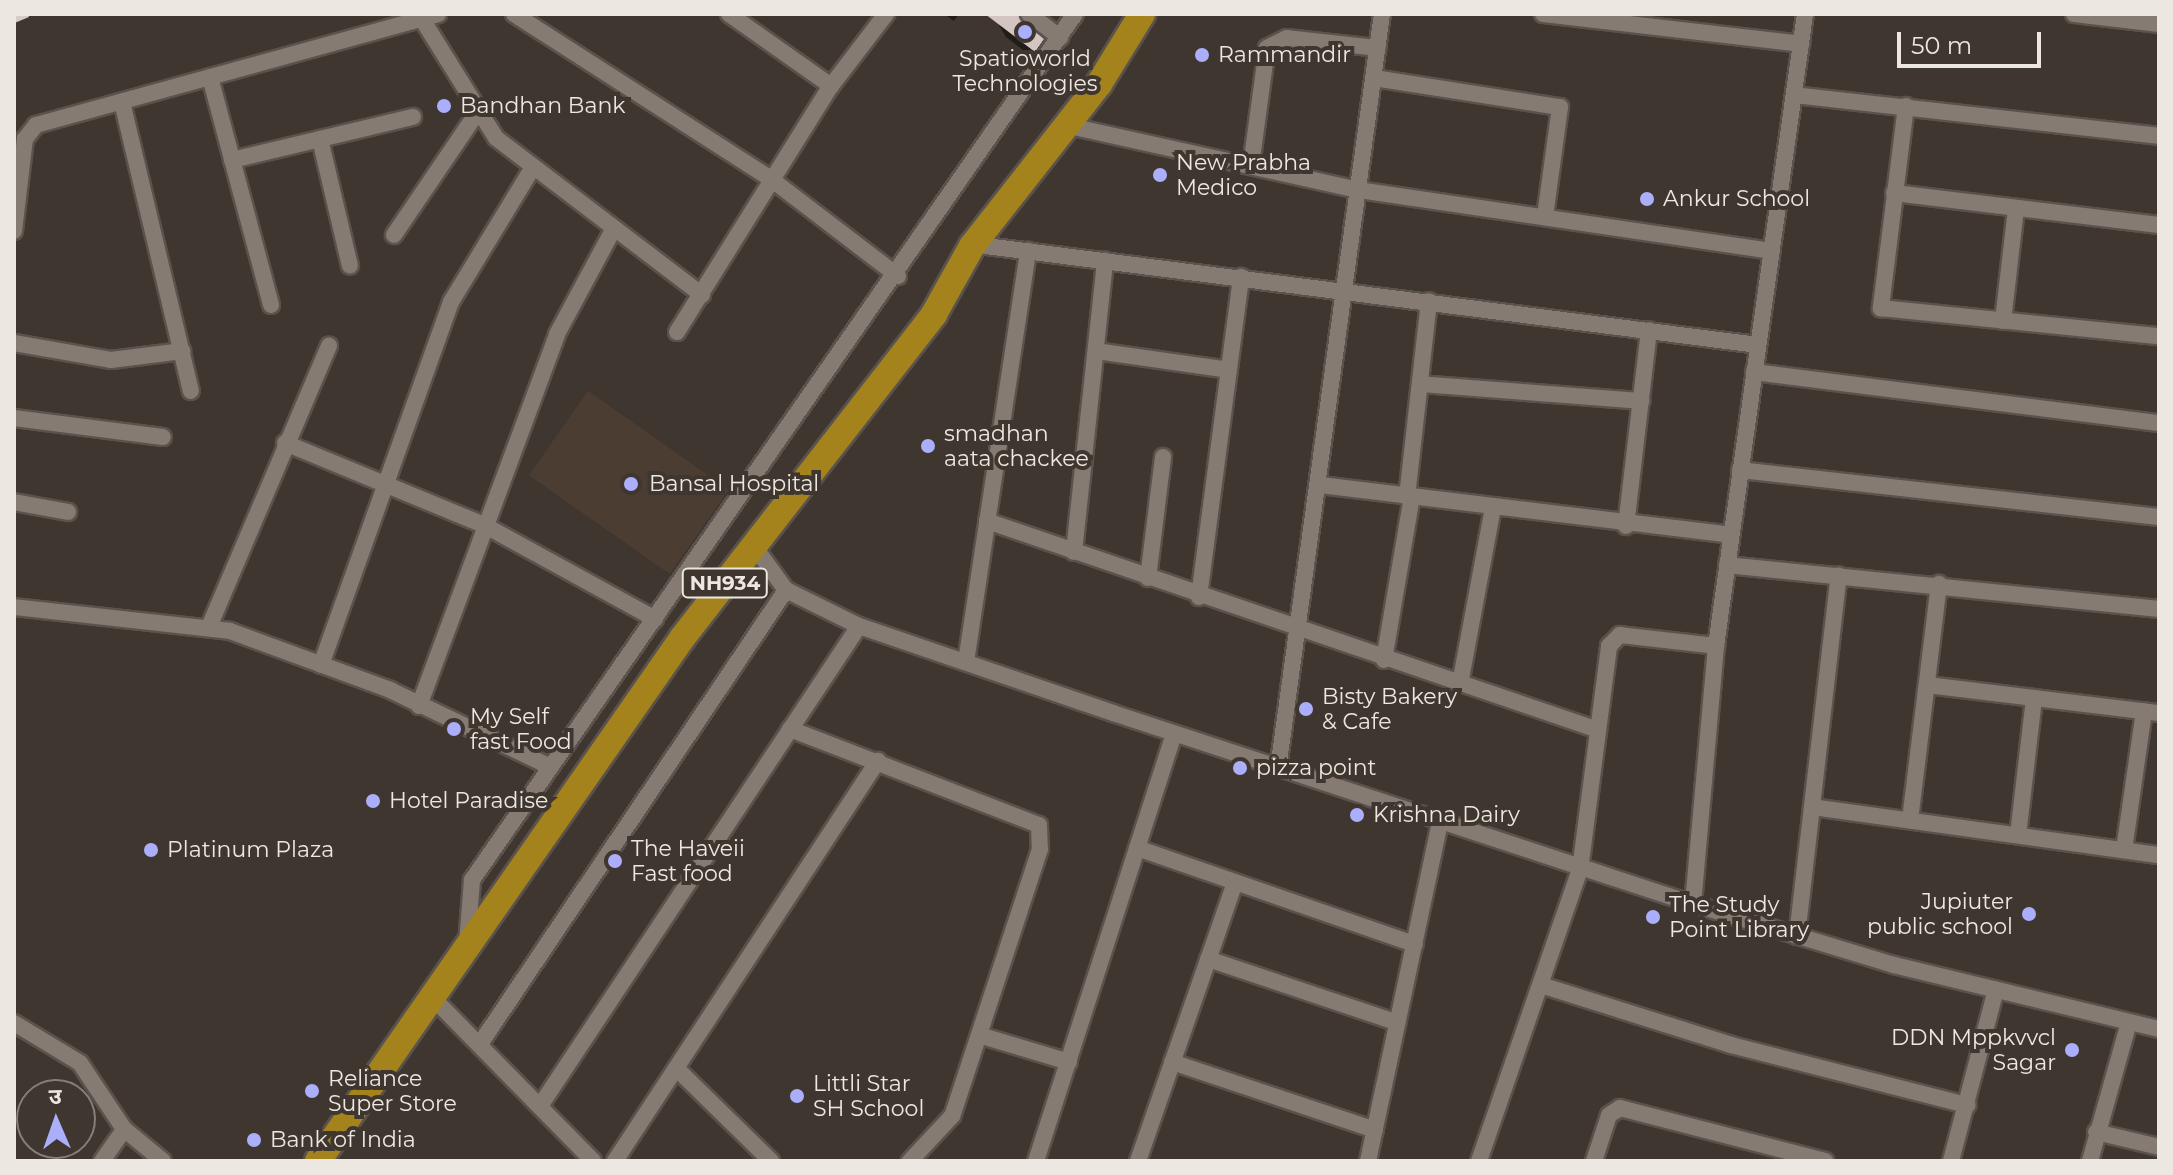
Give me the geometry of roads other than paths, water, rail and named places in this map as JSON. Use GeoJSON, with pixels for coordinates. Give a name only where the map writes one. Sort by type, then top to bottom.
{"type":"FeatureCollection","features":[{"type":"Feature","properties":{"kind":"highway","name":"NH934"},"geometry":{"type":"LineString","coordinates":[[318,1161],[754,546],[934,314],[972,246],[1065,125],[1142,14]]}},
{"type":"Feature","properties":{"kind":"street"},"geometry":{"type":"LineString","coordinates":[[514,14],[771,179],[898,276]]}},
{"type":"Feature","properties":{"kind":"street"},"geometry":{"type":"LineString","coordinates":[[729,14],[831,86]]}},
{"type":"Feature","properties":{"kind":"street"},"geometry":{"type":"LineString","coordinates":[[677,332],[831,86],[886,14]]}},
{"type":"Feature","properties":{"kind":"street"},"geometry":{"type":"LineString","coordinates":[[1029,14],[1060,37]]}},
{"type":"Feature","properties":{"kind":"street"},"geometry":{"type":"LineString","coordinates":[[467,949],[472,880],[898,276],[1075,14]]}},
{"type":"Feature","properties":{"kind":"street"},"geometry":{"type":"LineString","coordinates":[[1278,769],[1320,485],[1382,14]]}},
{"type":"Feature","properties":{"kind":"street"},"geometry":{"type":"LineString","coordinates":[[1543,14],[1801,44]]}},
{"type":"Feature","properties":{"kind":"street"},"geometry":{"type":"LineString","coordinates":[[1693,904],[1716,646],[1805,14]]}},
{"type":"Feature","properties":{"kind":"street"},"geometry":{"type":"LineString","coordinates":[[2074,14],[2159,24]]}},
{"type":"Feature","properties":{"kind":"street"},"geometry":{"type":"LineString","coordinates":[[14,231],[30,129],[430,16],[477,113],[533,167],[702,295]]}},
{"type":"Feature","properties":{"kind":"street"},"geometry":{"type":"LineString","coordinates":[[1251,166],[1267,48],[1287,38],[1377,48]]}},
{"type":"Feature","properties":{"kind":"street"},"geometry":{"type":"LineString","coordinates":[[210,77],[271,305]]}},
{"type":"Feature","properties":{"kind":"street"},"geometry":{"type":"LineString","coordinates":[[1374,78],[1560,107],[1545,217]]}},
{"type":"Feature","properties":{"kind":"street"},"geometry":{"type":"LineString","coordinates":[[1794,95],[2159,136]]}},
{"type":"Feature","properties":{"kind":"street"},"geometry":{"type":"LineString","coordinates":[[122,102],[191,391]]}},
{"type":"Feature","properties":{"kind":"street"},"geometry":{"type":"LineString","coordinates":[[1906,106],[1881,308],[2159,336]]}},
{"type":"Feature","properties":{"kind":"street"},"geometry":{"type":"LineString","coordinates":[[394,235],[477,113]]}},
{"type":"Feature","properties":{"kind":"street"},"geometry":{"type":"LineString","coordinates":[[232,160],[413,117]]}},
{"type":"Feature","properties":{"kind":"street"},"geometry":{"type":"LineString","coordinates":[[1065,125],[1359,190],[1772,251]]}},
{"type":"Feature","properties":{"kind":"street"},"geometry":{"type":"LineString","coordinates":[[320,139],[350,266]]}},
{"type":"Feature","properties":{"kind":"street"},"geometry":{"type":"LineString","coordinates":[[321,665],[451,302],[533,167]]}},
{"type":"Feature","properties":{"kind":"street"},"geometry":{"type":"LineString","coordinates":[[1894,193],[2159,225]]}},
{"type":"Feature","properties":{"kind":"street"},"geometry":{"type":"LineString","coordinates":[[2003,321],[2016,208]]}},
{"type":"Feature","properties":{"kind":"street"},"geometry":{"type":"LineString","coordinates":[[419,706],[565,315],[614,228]]}},
{"type":"Feature","properties":{"kind":"street"},"geometry":{"type":"LineString","coordinates":[[986,246],[1758,345]]}},
{"type":"Feature","properties":{"kind":"street"},"geometry":{"type":"LineString","coordinates":[[966,662],[1028,251]]}},
{"type":"Feature","properties":{"kind":"street"},"geometry":{"type":"LineString","coordinates":[[1074,552],[1105,261]]}},
{"type":"Feature","properties":{"kind":"street"},"geometry":{"type":"LineString","coordinates":[[1199,597],[1241,277]]}},
{"type":"Feature","properties":{"kind":"street"},"geometry":{"type":"LineString","coordinates":[[1384,660],[1409,497],[1429,301]]}},
{"type":"Feature","properties":{"kind":"street"},"geometry":{"type":"LineString","coordinates":[[1626,526],[1649,330]]}},
{"type":"Feature","properties":{"kind":"street"},"geometry":{"type":"LineString","coordinates":[[14,343],[111,360],[182,351]]}},
{"type":"Feature","properties":{"kind":"street"},"geometry":{"type":"LineString","coordinates":[[209,627],[329,346]]}},
{"type":"Feature","properties":{"kind":"street"},"geometry":{"type":"LineString","coordinates":[[1096,351],[1229,370]]}},
{"type":"Feature","properties":{"kind":"street"},"geometry":{"type":"LineString","coordinates":[[1754,372],[2159,423]]}},
{"type":"Feature","properties":{"kind":"street"},"geometry":{"type":"LineString","coordinates":[[1420,384],[1641,401]]}},
{"type":"Feature","properties":{"kind":"street"},"geometry":{"type":"LineString","coordinates":[[14,418],[163,437]]}},
{"type":"Feature","properties":{"kind":"street"},"geometry":{"type":"LineString","coordinates":[[285,443],[486,526],[655,619]]}},
{"type":"Feature","properties":{"kind":"street"},"geometry":{"type":"LineString","coordinates":[[1148,578],[1163,457]]}},
{"type":"Feature","properties":{"kind":"street"},"geometry":{"type":"LineString","coordinates":[[1740,470],[2159,517]]}},
{"type":"Feature","properties":{"kind":"street"},"geometry":{"type":"LineString","coordinates":[[1320,485],[1626,526],[1731,535]]}},
{"type":"Feature","properties":{"kind":"street"},"geometry":{"type":"LineString","coordinates":[[14,502],[68,512]]}},
{"type":"Feature","properties":{"kind":"street"},"geometry":{"type":"LineString","coordinates":[[1460,684],[1493,508]]}},
{"type":"Feature","properties":{"kind":"street"},"geometry":{"type":"LineString","coordinates":[[987,521],[1296,631],[1598,730]]}},
{"type":"Feature","properties":{"kind":"street"},"geometry":{"type":"LineString","coordinates":[[754,546],[786,590],[859,626],[1580,870],[1797,936],[1996,990],[2159,1029]]}},
{"type":"Feature","properties":{"kind":"street"},"geometry":{"type":"LineString","coordinates":[[1727,565],[1939,584],[2159,609]]}},
{"type":"Feature","properties":{"kind":"street"},"geometry":{"type":"LineString","coordinates":[[1797,936],[1839,575]]}},
{"type":"Feature","properties":{"kind":"street"},"geometry":{"type":"LineString","coordinates":[[1910,820],[1939,584]]}},
{"type":"Feature","properties":{"kind":"street"},"geometry":{"type":"LineString","coordinates":[[482,1041],[786,590]]}},
{"type":"Feature","properties":{"kind":"street"},"geometry":{"type":"LineString","coordinates":[[14,607],[209,627],[321,665],[551,767]]}},
{"type":"Feature","properties":{"kind":"street"},"geometry":{"type":"LineString","coordinates":[[540,1106],[859,626]]}},
{"type":"Feature","properties":{"kind":"street"},"geometry":{"type":"LineString","coordinates":[[1479,1161],[1580,870],[1613,638],[1716,646]]}},
{"type":"Feature","properties":{"kind":"street"},"geometry":{"type":"LineString","coordinates":[[1927,685],[2152,712],[2124,850]]}},
{"type":"Feature","properties":{"kind":"street"},"geometry":{"type":"LineString","coordinates":[[2018,835],[2034,698]]}},
{"type":"Feature","properties":{"kind":"street"},"geometry":{"type":"LineString","coordinates":[[790,729],[1039,825],[1040,849],[952,1116],[910,1161]]}},
{"type":"Feature","properties":{"kind":"street"},"geometry":{"type":"LineString","coordinates":[[1036,1161],[1174,734]]}},
{"type":"Feature","properties":{"kind":"street"},"geometry":{"type":"LineString","coordinates":[[615,1161],[878,761]]}},
{"type":"Feature","properties":{"kind":"street"},"geometry":{"type":"LineString","coordinates":[[1812,807],[2159,855]]}},
{"type":"Feature","properties":{"kind":"street"},"geometry":{"type":"LineString","coordinates":[[1368,1161],[1440,823]]}},
{"type":"Feature","properties":{"kind":"street"},"geometry":{"type":"LineString","coordinates":[[1137,848],[1415,944]]}},
{"type":"Feature","properties":{"kind":"street"},"geometry":{"type":"LineString","coordinates":[[1138,1161],[1235,882]]}},
{"type":"Feature","properties":{"kind":"street"},"geometry":{"type":"LineString","coordinates":[[1208,959],[1398,1023]]}},
{"type":"Feature","properties":{"kind":"street"},"geometry":{"type":"LineString","coordinates":[[1541,985],[1731,1045],[1967,1105]]}},
{"type":"Feature","properties":{"kind":"street"},"geometry":{"type":"LineString","coordinates":[[1951,1161],[1996,990]]}},
{"type":"Feature","properties":{"kind":"street"},"geometry":{"type":"LineString","coordinates":[[433,998],[482,1041],[593,1161]]}},
{"type":"Feature","properties":{"kind":"street"},"geometry":{"type":"LineString","coordinates":[[2090,1161],[2129,1022]]}},
{"type":"Feature","properties":{"kind":"street"},"geometry":{"type":"LineString","coordinates":[[16,1028],[80,1063],[124,1129],[163,1161]]}},
{"type":"Feature","properties":{"kind":"street"},"geometry":{"type":"LineString","coordinates":[[979,1035],[1069,1062]]}},
{"type":"Feature","properties":{"kind":"street"},"geometry":{"type":"LineString","coordinates":[[1172,1062],[1375,1130]]}},
{"type":"Feature","properties":{"kind":"street"},"geometry":{"type":"LineString","coordinates":[[676,1068],[771,1161]]}},
{"type":"Feature","properties":{"kind":"street"},"geometry":{"type":"LineString","coordinates":[[1594,1161],[1609,1115],[1620,1108],[1780,1156],[1825,1161]]}},
{"type":"Feature","properties":{"kind":"street"},"geometry":{"type":"LineString","coordinates":[[102,1161],[124,1129]]}},
{"type":"Feature","properties":{"kind":"street"},"geometry":{"type":"LineString","coordinates":[[2096,1132],[2159,1147]]}},
{"type":"Feature","properties":{"kind":"railway"},"geometry":{"type":"LineString","coordinates":[[14,20],[28,14]]}},
{"type":"Feature","properties":{"kind":"place","name":"Spatioworld Technologies"},"geometry":{"type":"Point","coordinates":[1025,32]}},
{"type":"Feature","properties":{"kind":"place","name":"Rammandir"},"geometry":{"type":"Point","coordinates":[1202,55]}},
{"type":"Feature","properties":{"kind":"place","name":"Bandhan Bank"},"geometry":{"type":"Point","coordinates":[444,106]}},
{"type":"Feature","properties":{"kind":"place","name":"New Prabha Medico"},"geometry":{"type":"Point","coordinates":[1160,175]}},
{"type":"Feature","properties":{"kind":"place","name":"Ankur School"},"geometry":{"type":"Point","coordinates":[1647,199]}},
{"type":"Feature","properties":{"kind":"place","name":"smadhan aata chackee"},"geometry":{"type":"Point","coordinates":[928,446]}},
{"type":"Feature","properties":{"kind":"place","name":"Bansal Hospital"},"geometry":{"type":"Point","coordinates":[631,484]}},
{"type":"Feature","properties":{"kind":"place","name":"Bisty Bakery & Cafe"},"geometry":{"type":"Point","coordinates":[1306,709]}},
{"type":"Feature","properties":{"kind":"place","name":"My Self fast Food"},"geometry":{"type":"Point","coordinates":[454,729]}},
{"type":"Feature","properties":{"kind":"place","name":"pizza point"},"geometry":{"type":"Point","coordinates":[1240,768]}},
{"type":"Feature","properties":{"kind":"place","name":"Hotel Paradise"},"geometry":{"type":"Point","coordinates":[373,801]}},
{"type":"Feature","properties":{"kind":"place","name":"Krishna Dairy"},"geometry":{"type":"Point","coordinates":[1357,815]}},
{"type":"Feature","properties":{"kind":"place","name":"Platinum Plaza"},"geometry":{"type":"Point","coordinates":[151,850]}},
{"type":"Feature","properties":{"kind":"place","name":"The Haveii Fast food"},"geometry":{"type":"Point","coordinates":[615,861]}},
{"type":"Feature","properties":{"kind":"place","name":"Jupiuter public school"},"geometry":{"type":"Point","coordinates":[2029,914]}},
{"type":"Feature","properties":{"kind":"place","name":"The Study Point Library"},"geometry":{"type":"Point","coordinates":[1653,917]}},
{"type":"Feature","properties":{"kind":"place","name":"DDN Mppkvvcl Sagar"},"geometry":{"type":"Point","coordinates":[2072,1050]}},
{"type":"Feature","properties":{"kind":"place","name":"Reliance Super Store"},"geometry":{"type":"Point","coordinates":[312,1091]}},
{"type":"Feature","properties":{"kind":"place","name":"Littli Star SH School"},"geometry":{"type":"Point","coordinates":[797,1096]}},
{"type":"Feature","properties":{"kind":"place","name":"Bank of India"},"geometry":{"type":"Point","coordinates":[254,1140]}}]}
